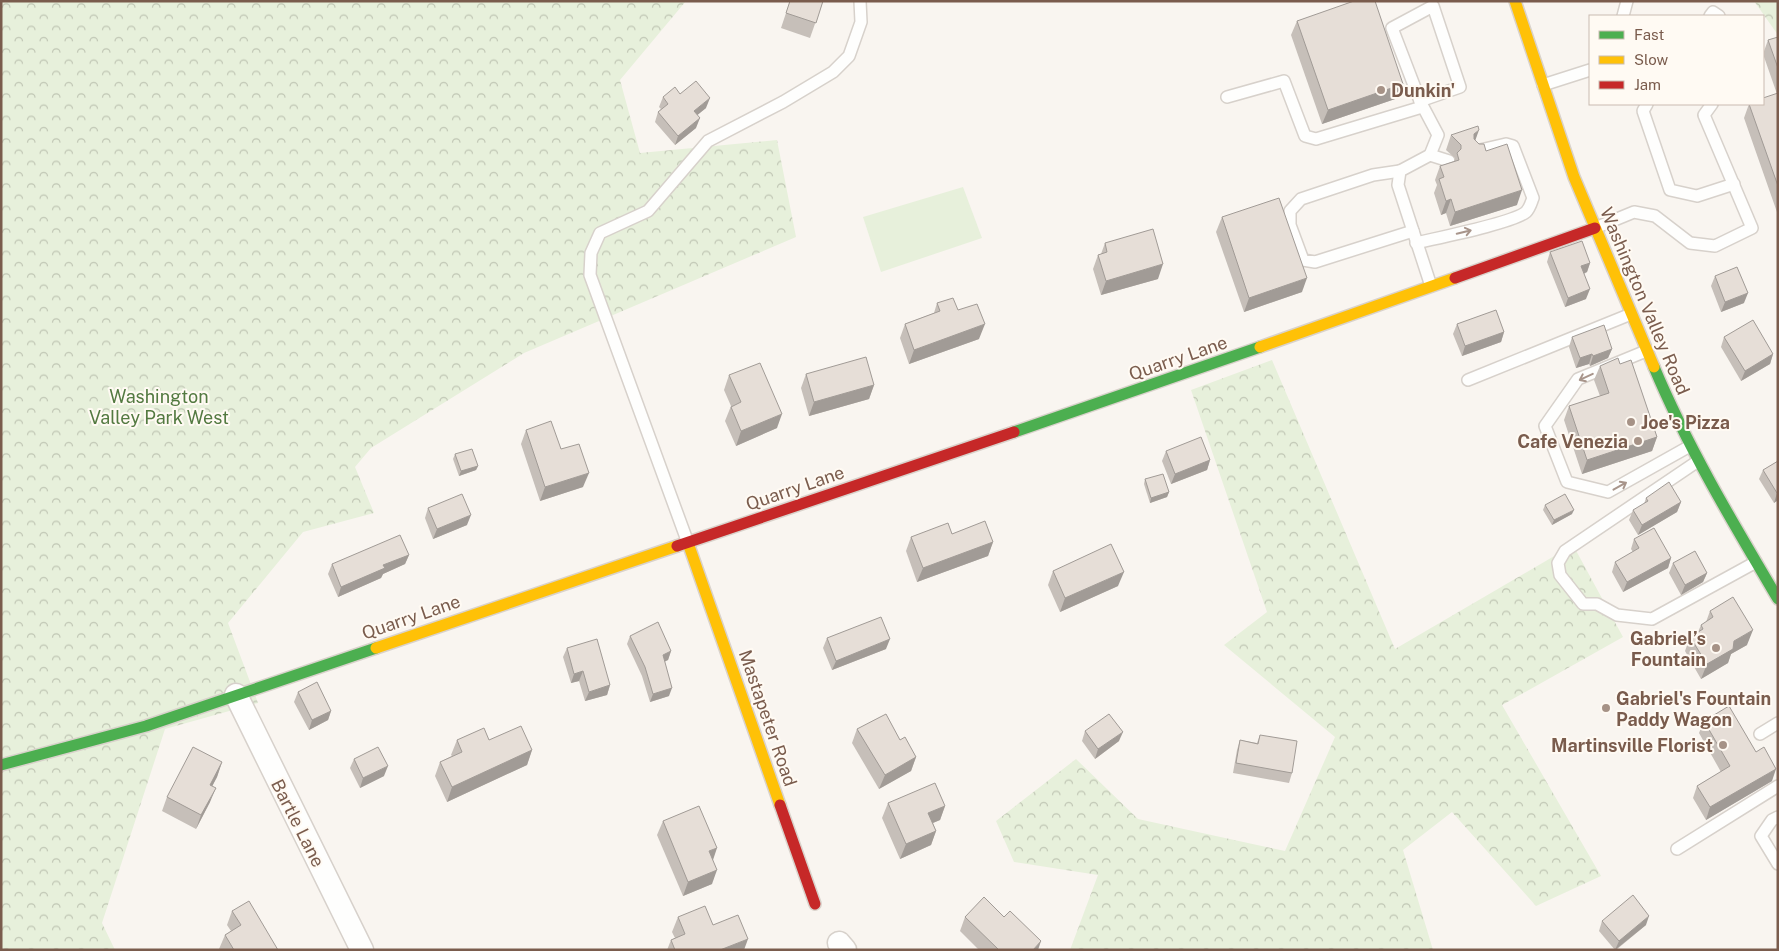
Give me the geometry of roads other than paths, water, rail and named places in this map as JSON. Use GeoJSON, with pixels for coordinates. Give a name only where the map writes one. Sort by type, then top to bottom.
{"type":"FeatureCollection","features":[{"type":"Feature","properties":{"kind":"street","name":"Washington Valley Road"},"geometry":{"type":"LineString","coordinates":[[1515,1],[1574,177],[1673,413],[1698,461],[1778,599]]}},
{"type":"Feature","properties":{"kind":"street","name":"Quarry Lane"},"geometry":{"type":"LineString","coordinates":[[1,766],[146,726],[1164,382],[1595,228]]}},
{"type":"Feature","properties":{"kind":"street","name":"Mastapeter Road"},"geometry":{"type":"LineString","coordinates":[[688,543],[815,904]]}},
{"type":"Feature","properties":{"kind":"street","name":"Bartle Lane"},"geometry":{"type":"LineString","coordinates":[[236,695],[362,950]]}},
{"type":"Feature","properties":{"kind":"lane"},"geometry":{"type":"LineString","coordinates":[[688,543],[590,275],[591,253],[600,233],[648,211],[708,141],[783,102],[833,72],[849,56],[861,22],[860,1]]}},
{"type":"Feature","properties":{"kind":"lane"},"geometry":{"type":"LineString","coordinates":[[1623,15],[1627,1]]}},
{"type":"Feature","properties":{"kind":"lane"},"geometry":{"type":"LineString","coordinates":[[1227,97],[1284,80],[1305,136],[1316,139],[1421,104],[1460,87],[1433,6],[1392,28],[1421,104],[1438,134],[1430,155],[1400,171],[1373,174],[1301,199],[1290,211],[1290,225],[1303,260],[1315,262],[1413,231]]}},
{"type":"Feature","properties":{"kind":"lane"},"geometry":{"type":"LineString","coordinates":[[1543,85],[1589,70]]}},
{"type":"Feature","properties":{"kind":"lane"},"geometry":{"type":"LineString","coordinates":[[1647,105],[1642,111],[1670,190],[1697,196],[1734,184]]}},
{"type":"Feature","properties":{"kind":"lane"},"geometry":{"type":"LineString","coordinates":[[1595,228],[1634,212],[1655,216],[1690,243],[1715,246],[1752,228],[1704,115],[1711,105]]}},
{"type":"Feature","properties":{"kind":"lane"},"geometry":{"type":"LineString","coordinates":[[1416,243],[1495,224],[1525,213],[1530,206],[1533,198],[1513,146],[1506,144],[1476,151]]}},
{"type":"Feature","properties":{"kind":"lane"},"geometry":{"type":"LineString","coordinates":[[1430,155],[1449,160]]}},
{"type":"Feature","properties":{"kind":"lane"},"geometry":{"type":"LineString","coordinates":[[1400,171],[1398,185],[1430,286]]}},
{"type":"Feature","properties":{"kind":"lane"},"geometry":{"type":"LineString","coordinates":[[1468,380],[1630,314]]}},
{"type":"Feature","properties":{"kind":"lane"},"geometry":{"type":"LineString","coordinates":[[1646,351],[1578,380],[1545,426],[1567,482],[1608,492],[1690,446]]}},
{"type":"Feature","properties":{"kind":"lane"},"geometry":{"type":"LineString","coordinates":[[1698,461],[1565,551],[1558,563],[1560,575],[1583,604],[1597,604],[1617,615],[1652,619],[1756,562]]}},
{"type":"Feature","properties":{"kind":"lane"},"geometry":{"type":"LineString","coordinates":[[1760,734],[1778,723]]}},
{"type":"Feature","properties":{"kind":"lane"},"geometry":{"type":"LineString","coordinates":[[1677,849],[1778,786]]}},
{"type":"Feature","properties":{"kind":"lane"},"geometry":{"type":"LineString","coordinates":[[1778,817],[1772,820],[1761,836],[1778,864]]}},
{"type":"Feature","properties":{"kind":"place","name":"Dunkin'"},"geometry":{"type":"Point","coordinates":[1381,90]}},
{"type":"Feature","properties":{"kind":"place","name":"Joe's Pizza"},"geometry":{"type":"Point","coordinates":[1631,422]}},
{"type":"Feature","properties":{"kind":"place","name":"Cafe Venezia"},"geometry":{"type":"Point","coordinates":[1638,441]}},
{"type":"Feature","properties":{"kind":"place","name":"Gabriel’s Fountain"},"geometry":{"type":"Point","coordinates":[1716,648]}},
{"type":"Feature","properties":{"kind":"place","name":"Gabriel's Fountain Paddy Wagon"},"geometry":{"type":"Point","coordinates":[1606,708]}},
{"type":"Feature","properties":{"kind":"place","name":"Martinsville Florist"},"geometry":{"type":"Point","coordinates":[1723,745]}},
{"type":"Feature","properties":{"kind":"park label","name":"Washington Valley Park West"},"geometry":{"type":"Point","coordinates":[159,406]}}]}
